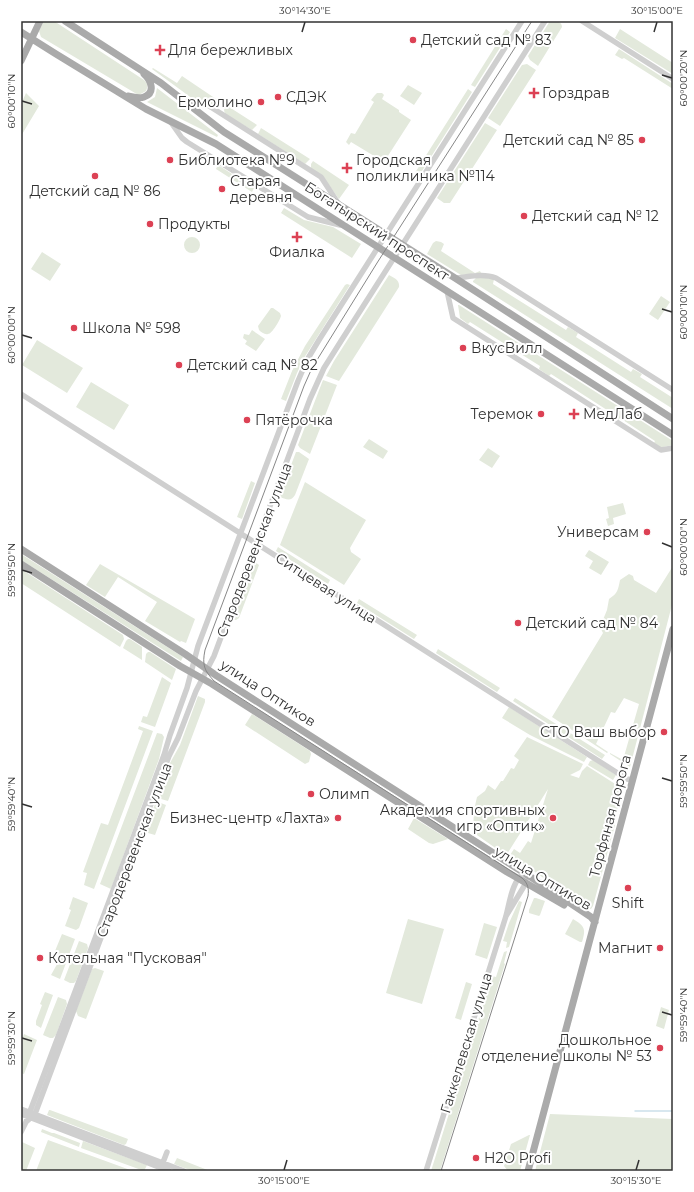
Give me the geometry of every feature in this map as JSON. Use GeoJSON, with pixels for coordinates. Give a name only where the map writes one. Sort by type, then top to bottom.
{"type":"FeatureCollection","features":[{"type":"Feature","properties":{"kind":"main road"},"geometry":{"type":"LineString","coordinates":[[21,60],[35,21]]}},
{"type":"Feature","properties":{"kind":"main road"},"geometry":{"type":"LineString","coordinates":[[21,51],[40,21]]}},
{"type":"Feature","properties":{"kind":"main road","name":"Богатырский проспект"},"geometry":{"type":"LineString","coordinates":[[65,21],[139,68],[187,102],[224,132],[455,278],[673,419]]}},
{"type":"Feature","properties":{"kind":"main road","name":"Богатырский проспект"},"geometry":{"type":"LineString","coordinates":[[21,32],[146,109],[216,144],[673,435]]}},
{"type":"Feature","properties":{"kind":"main road"},"geometry":{"type":"LineString","coordinates":[[124,95],[144,97],[150,93],[152,87],[149,79],[139,68]]}},
{"type":"Feature","properties":{"kind":"main road","name":"улица Оптиков"},"geometry":{"type":"LineString","coordinates":[[21,549],[525,874],[591,917],[595,922]]}},
{"type":"Feature","properties":{"kind":"main road","name":"улица Оптиков"},"geometry":{"type":"LineString","coordinates":[[21,564],[518,878],[589,921],[595,922]]}},
{"type":"Feature","properties":{"kind":"main road","name":"Торфяная дорога"},"geometry":{"type":"LineString","coordinates":[[528,1171],[673,629]]}},
{"type":"Feature","properties":{"kind":"street","name":"Стародеревенская улица"},"geometry":{"type":"LineString","coordinates":[[30,1117],[164,755],[187,688],[198,646],[307,360],[522,21]]}},
{"type":"Feature","properties":{"kind":"street","name":"Стародеревенская улица"},"geometry":{"type":"LineString","coordinates":[[30,1117],[169,756],[178,738],[196,691],[216,650],[310,399],[324,368],[545,21]]}},
{"type":"Feature","properties":{"kind":"street"},"geometry":{"type":"LineString","coordinates":[[582,21],[673,79]]}},
{"type":"Feature","properties":{"kind":"street"},"geometry":{"type":"LineString","coordinates":[[187,102],[206,104],[321,178],[341,206]]}},
{"type":"Feature","properties":{"kind":"street"},"geometry":{"type":"LineString","coordinates":[[168,119],[182,138],[187,142],[308,217],[345,226]]}},
{"type":"Feature","properties":{"kind":"street"},"geometry":{"type":"LineString","coordinates":[[455,278],[490,276],[496,278],[673,390]]}},
{"type":"Feature","properties":{"kind":"street"},"geometry":{"type":"LineString","coordinates":[[448,291],[453,318],[661,450],[673,448]]}},
{"type":"Feature","properties":{"kind":"street","name":"Ситцевая улица"},"geometry":{"type":"LineString","coordinates":[[21,394],[619,774],[627,779],[633,780]]}},
{"type":"Feature","properties":{"kind":"street"},"geometry":{"type":"LineString","coordinates":[[518,878],[525,874],[526,882]]}},
{"type":"Feature","properties":{"kind":"street","name":"Гаккелевская улица"},"geometry":{"type":"LineString","coordinates":[[426,1171],[506,916],[514,886],[518,878]]}},
{"type":"Feature","properties":{"kind":"street","name":"Гаккелевская улица"},"geometry":{"type":"LineString","coordinates":[[506,916],[526,882]]}},
{"type":"Feature","properties":{"kind":"street"},"geometry":{"type":"LineString","coordinates":[[21,1109],[30,1117]]}},
{"type":"Feature","properties":{"kind":"street"},"geometry":{"type":"LineString","coordinates":[[21,1114],[169,1171]]}},
{"type":"Feature","properties":{"kind":"street"},"geometry":{"type":"LineString","coordinates":[[21,1132],[30,1117]]}},
{"type":"Feature","properties":{"kind":"street"},"geometry":{"type":"LineString","coordinates":[[161,1167],[167,1152]]}},
{"type":"Feature","properties":{"kind":"street"},"geometry":{"type":"LineString","coordinates":[[161,1167],[184,1171]]}},
{"type":"Feature","properties":{"kind":"shaded area"},"geometry":{"type":"Polygon","coordinates":[[[44,21],[54,21],[144,80],[147,85],[146,91],[139,95],[135,93],[41,37],[39,31],[44,21]]]}},
{"type":"Feature","properties":{"kind":"shaded area"},"geometry":{"type":"Polygon","coordinates":[[[550,21],[560,22],[562,27],[538,66],[530,60],[528,56],[550,21]]]}},
{"type":"Feature","properties":{"kind":"shaded area"},"geometry":{"type":"Polygon","coordinates":[[[506,29],[510,32],[475,87],[471,85],[506,29]]]}},
{"type":"Feature","properties":{"kind":"shaded area"},"geometry":{"type":"Polygon","coordinates":[[[620,29],[673,63],[673,74],[615,38],[620,29]]]}},
{"type":"Feature","properties":{"kind":"shaded area"},"geometry":{"type":"Polygon","coordinates":[[[619,49],[673,84],[673,89],[624,58],[622,59],[615,55],[619,49]]]}},
{"type":"Feature","properties":{"kind":"shaded area"},"geometry":{"type":"Polygon","coordinates":[[[527,64],[536,70],[500,126],[488,118],[522,65],[527,64]]]}},
{"type":"Feature","properties":{"kind":"shaded area"},"geometry":{"type":"Polygon","coordinates":[[[153,68],[177,83],[182,76],[222,103],[218,108],[193,99],[152,69],[153,68]]]}},
{"type":"Feature","properties":{"kind":"shaded area"},"geometry":{"type":"Polygon","coordinates":[[[408,85],[422,93],[414,105],[400,96],[408,85]]]}},
{"type":"Feature","properties":{"kind":"shaded area"},"geometry":{"type":"Polygon","coordinates":[[[157,88],[218,135],[217,137],[147,102],[155,97],[157,88]]]}},
{"type":"Feature","properties":{"kind":"shaded area"},"geometry":{"type":"Polygon","coordinates":[[[468,89],[472,92],[417,179],[413,176],[468,89]]]}},
{"type":"Feature","properties":{"kind":"shaded area"},"geometry":{"type":"Polygon","coordinates":[[[26,93],[39,106],[21,136],[21,104],[26,93]]]}},
{"type":"Feature","properties":{"kind":"shaded area"},"geometry":{"type":"Polygon","coordinates":[[[377,93],[382,93],[384,95],[382,99],[411,120],[384,162],[351,142],[349,145],[346,142],[351,133],[355,134],[374,102],[371,100],[377,93]]]}},
{"type":"Feature","properties":{"kind":"shaded area"},"geometry":{"type":"Polygon","coordinates":[[[226,105],[257,125],[252,130],[225,114],[224,110],[226,105]]]}},
{"type":"Feature","properties":{"kind":"shaded area"},"geometry":{"type":"Polygon","coordinates":[[[485,123],[497,130],[450,203],[444,203],[437,198],[485,123]]]}},
{"type":"Feature","properties":{"kind":"shaded area"},"geometry":{"type":"Polygon","coordinates":[[[261,128],[310,159],[305,164],[258,134],[261,128]]]}},
{"type":"Feature","properties":{"kind":"shaded area"},"geometry":{"type":"Polygon","coordinates":[[[313,161],[349,185],[339,199],[324,178],[311,168],[313,161]]]}},
{"type":"Feature","properties":{"kind":"shaded area"},"geometry":{"type":"Polygon","coordinates":[[[218,165],[254,188],[252,192],[216,169],[218,165]]]}},
{"type":"Feature","properties":{"kind":"shaded area"},"geometry":{"type":"Polygon","coordinates":[[[284,208],[304,220],[333,227],[361,244],[352,258],[281,213],[284,208]]]}},
{"type":"Feature","properties":{"kind":"shaded area"},"geometry":{"type":"Polygon","coordinates":[[[192,237],[198,239],[200,245],[198,251],[192,253],[186,251],[184,245],[186,239],[192,237]]]}},
{"type":"Feature","properties":{"kind":"shaded area"},"geometry":{"type":"Polygon","coordinates":[[[436,241],[444,244],[441,251],[475,273],[480,271],[481,273],[461,275],[427,254],[433,243],[436,241]]]}},
{"type":"Feature","properties":{"kind":"shaded area"},"geometry":{"type":"Polygon","coordinates":[[[42,252],[61,264],[50,281],[31,269],[42,252]]]}},
{"type":"Feature","properties":{"kind":"shaded area"},"geometry":{"type":"Polygon","coordinates":[[[389,275],[398,281],[399,287],[339,381],[326,376],[334,361],[389,275]]]}},
{"type":"Feature","properties":{"kind":"shaded area"},"geometry":{"type":"Polygon","coordinates":[[[476,278],[494,279],[493,284],[566,330],[568,327],[578,333],[576,337],[631,372],[633,369],[642,374],[640,377],[673,398],[673,409],[473,282],[476,278]]]}},
{"type":"Feature","properties":{"kind":"shaded area"},"geometry":{"type":"Polygon","coordinates":[[[347,284],[350,285],[304,358],[286,401],[281,399],[292,371],[305,346],[347,284]]]}},
{"type":"Feature","properties":{"kind":"shaded area"},"geometry":{"type":"Polygon","coordinates":[[[661,296],[670,302],[658,320],[649,314],[661,296]]]}},
{"type":"Feature","properties":{"kind":"shaded area"},"geometry":{"type":"Polygon","coordinates":[[[458,305],[673,441],[673,445],[660,447],[654,443],[655,441],[620,418],[618,420],[606,413],[607,410],[551,374],[549,376],[539,369],[540,366],[470,322],[468,324],[460,318],[458,305]]]}},
{"type":"Feature","properties":{"kind":"shaded area"},"geometry":{"type":"Polygon","coordinates":[[[271,308],[280,313],[281,316],[272,332],[266,334],[259,330],[258,326],[271,308]]]}},
{"type":"Feature","properties":{"kind":"shaded area"},"geometry":{"type":"Polygon","coordinates":[[[252,330],[265,339],[256,351],[245,344],[247,341],[243,338],[244,334],[249,335],[252,330]]]}},
{"type":"Feature","properties":{"kind":"shaded area"},"geometry":{"type":"Polygon","coordinates":[[[37,340],[83,368],[67,393],[22,365],[37,340]]]}},
{"type":"Feature","properties":{"kind":"shaded area"},"geometry":{"type":"Polygon","coordinates":[[[323,380],[337,385],[310,454],[298,445],[323,380]]]}},
{"type":"Feature","properties":{"kind":"shaded area"},"geometry":{"type":"Polygon","coordinates":[[[91,382],[129,405],[114,430],[76,407],[91,382]]]}},
{"type":"Feature","properties":{"kind":"shaded area"},"geometry":{"type":"Polygon","coordinates":[[[369,439],[388,451],[383,459],[363,447],[369,439]]]}},
{"type":"Feature","properties":{"kind":"shaded area"},"geometry":{"type":"Polygon","coordinates":[[[488,448],[500,456],[492,468],[479,460],[488,448]]]}},
{"type":"Feature","properties":{"kind":"shaded area"},"geometry":{"type":"Polygon","coordinates":[[[296,452],[299,452],[309,459],[292,499],[279,497],[296,452]]]}},
{"type":"Feature","properties":{"kind":"shaded area"},"geometry":{"type":"Polygon","coordinates":[[[251,481],[255,483],[242,519],[237,517],[251,481]]]}},
{"type":"Feature","properties":{"kind":"shaded area"},"geometry":{"type":"Polygon","coordinates":[[[305,482],[366,520],[350,548],[351,552],[361,559],[344,585],[280,545],[305,482]]]}},
{"type":"Feature","properties":{"kind":"shaded area"},"geometry":{"type":"Polygon","coordinates":[[[623,503],[626,514],[613,518],[614,524],[608,526],[606,519],[609,518],[607,507],[623,503]]]}},
{"type":"Feature","properties":{"kind":"shaded area"},"geometry":{"type":"Polygon","coordinates":[[[278,547],[330,580],[328,584],[276,551],[278,547]]]}},
{"type":"Feature","properties":{"kind":"shaded area"},"geometry":{"type":"Polygon","coordinates":[[[589,550],[609,562],[601,575],[589,568],[593,561],[585,556],[589,550]]]}},
{"type":"Feature","properties":{"kind":"shaded area"},"geometry":{"type":"Polygon","coordinates":[[[21,554],[183,657],[181,661],[21,560],[21,554]]]}},
{"type":"Feature","properties":{"kind":"shaded area"},"geometry":{"type":"Polygon","coordinates":[[[255,562],[259,565],[239,618],[233,620],[255,562]]]}},
{"type":"Feature","properties":{"kind":"shaded area"},"geometry":{"type":"Polygon","coordinates":[[[100,564],[195,619],[186,643],[180,642],[145,621],[157,602],[118,577],[105,597],[86,585],[100,564]]]}},
{"type":"Feature","properties":{"kind":"shaded area"},"geometry":{"type":"Polygon","coordinates":[[[673,566],[673,601],[630,767],[610,753],[623,760],[639,704],[624,698],[615,713],[611,712],[596,744],[608,752],[607,753],[552,717],[603,633],[600,627],[607,610],[609,599],[617,591],[620,580],[629,574],[633,576],[634,580],[656,593],[673,566]]]}},
{"type":"Feature","properties":{"kind":"shaded area"},"geometry":{"type":"Polygon","coordinates":[[[21,569],[123,635],[124,639],[120,647],[21,583],[21,569]]]}},
{"type":"Feature","properties":{"kind":"shaded area"},"geometry":{"type":"Polygon","coordinates":[[[359,599],[417,635],[414,639],[357,603],[359,599]]]}},
{"type":"Feature","properties":{"kind":"shaded area"},"geometry":{"type":"Polygon","coordinates":[[[128,639],[142,647],[142,660],[123,648],[128,639]]]}},
{"type":"Feature","properties":{"kind":"shaded area"},"geometry":{"type":"Polygon","coordinates":[[[438,649],[500,688],[497,692],[436,653],[438,649]]]}},
{"type":"Feature","properties":{"kind":"shaded area"},"geometry":{"type":"Polygon","coordinates":[[[148,652],[176,669],[172,680],[145,662],[146,654],[148,652]]]}},
{"type":"Feature","properties":{"kind":"shaded area"},"geometry":{"type":"Polygon","coordinates":[[[162,677],[171,683],[155,727],[141,722],[143,716],[147,717],[162,677]]]}},
{"type":"Feature","properties":{"kind":"shaded area"},"geometry":{"type":"Polygon","coordinates":[[[198,696],[205,699],[205,702],[168,801],[161,799],[158,795],[170,763],[180,745],[198,696]]]}},
{"type":"Feature","properties":{"kind":"shaded area"},"geometry":{"type":"Polygon","coordinates":[[[515,698],[605,755],[602,759],[513,701],[515,698]]]}},
{"type":"Feature","properties":{"kind":"shaded area"},"geometry":{"type":"Polygon","coordinates":[[[509,707],[587,757],[584,762],[530,735],[502,718],[509,707]]]}},
{"type":"Feature","properties":{"kind":"shaded area"},"geometry":{"type":"Polygon","coordinates":[[[252,714],[310,751],[311,754],[309,762],[305,764],[245,725],[252,714]]]}},
{"type":"Feature","properties":{"kind":"shaded area"},"geometry":{"type":"Polygon","coordinates":[[[139,726],[153,731],[94,889],[84,885],[87,873],[83,872],[101,823],[108,825],[143,731],[138,729],[139,726]]]}},
{"type":"Feature","properties":{"kind":"shaded area"},"geometry":{"type":"Polygon","coordinates":[[[157,733],[162,734],[164,737],[159,759],[111,889],[100,884],[157,733]]]}},
{"type":"Feature","properties":{"kind":"shaded area"},"geometry":{"type":"Polygon","coordinates":[[[527,737],[583,764],[580,770],[570,775],[579,778],[582,771],[587,766],[623,789],[613,824],[615,825],[591,909],[585,909],[510,855],[514,849],[520,853],[528,841],[531,843],[548,789],[507,854],[504,854],[473,831],[474,810],[477,797],[485,791],[488,785],[495,790],[511,768],[514,769],[519,760],[514,756],[527,737]]]}},
{"type":"Feature","properties":{"kind":"shaded area"},"geometry":{"type":"Polygon","coordinates":[[[593,760],[616,775],[613,780],[588,765],[590,761],[593,760]]]}},
{"type":"Feature","properties":{"kind":"shaded area"},"geometry":{"type":"Polygon","coordinates":[[[158,802],[166,805],[155,835],[148,833],[146,829],[155,804],[158,802]]]}},
{"type":"Feature","properties":{"kind":"shaded area"},"geometry":{"type":"Polygon","coordinates":[[[414,818],[448,839],[433,844],[429,843],[408,829],[414,818]]]}},
{"type":"Feature","properties":{"kind":"shaded area"},"geometry":{"type":"Polygon","coordinates":[[[73,897],[88,903],[79,928],[76,930],[65,926],[71,910],[69,909],[73,897]]]}},
{"type":"Feature","properties":{"kind":"shaded area"},"geometry":{"type":"Polygon","coordinates":[[[534,898],[545,901],[539,916],[529,913],[534,898]]]}},
{"type":"Feature","properties":{"kind":"shaded area"},"geometry":{"type":"Polygon","coordinates":[[[519,901],[522,902],[509,947],[506,948],[507,942],[503,941],[519,901]]]}},
{"type":"Feature","properties":{"kind":"shaded area"},"geometry":{"type":"Polygon","coordinates":[[[408,919],[444,929],[422,1004],[386,993],[408,919]]]}},
{"type":"Feature","properties":{"kind":"shaded area"},"geometry":{"type":"Polygon","coordinates":[[[573,919],[584,928],[582,942],[565,934],[573,919]]]}},
{"type":"Feature","properties":{"kind":"shaded area"},"geometry":{"type":"Polygon","coordinates":[[[484,923],[497,927],[487,959],[475,955],[484,923]]]}},
{"type":"Feature","properties":{"kind":"shaded area"},"geometry":{"type":"Polygon","coordinates":[[[62,934],[75,939],[60,979],[51,975],[60,959],[55,951],[62,934]]]}},
{"type":"Feature","properties":{"kind":"shaded area"},"geometry":{"type":"Polygon","coordinates":[[[79,941],[87,944],[88,948],[76,981],[74,983],[70,983],[64,980],[79,941]]]}},
{"type":"Feature","properties":{"kind":"shaded area"},"geometry":{"type":"Polygon","coordinates":[[[507,951],[505,964],[440,1171],[431,1171],[492,976],[496,977],[504,952],[507,951]]]}},
{"type":"Feature","properties":{"kind":"shaded area"},"geometry":{"type":"Polygon","coordinates":[[[95,968],[104,971],[86,1019],[78,1016],[76,1011],[92,969],[95,968]]]}},
{"type":"Feature","properties":{"kind":"shaded area"},"geometry":{"type":"Polygon","coordinates":[[[466,982],[472,984],[461,1020],[455,1018],[466,982]]]}},
{"type":"Feature","properties":{"kind":"shaded area"},"geometry":{"type":"Polygon","coordinates":[[[45,992],[53,995],[41,1028],[36,1025],[36,1021],[42,1005],[40,1004],[45,992]]]}},
{"type":"Feature","properties":{"kind":"shaded area"},"geometry":{"type":"Polygon","coordinates":[[[58,997],[66,1000],[67,1004],[56,1035],[53,1038],[50,1038],[43,1035],[58,997]]]}},
{"type":"Feature","properties":{"kind":"shaded area"},"geometry":{"type":"Polygon","coordinates":[[[661,1007],[669,1010],[664,1029],[656,1026],[661,1007]]]}},
{"type":"Feature","properties":{"kind":"shaded area"},"geometry":{"type":"Polygon","coordinates":[[[24,1034],[37,1040],[24,1074],[21,1073],[21,1042],[24,1034]]]}},
{"type":"Feature","properties":{"kind":"shaded area"},"geometry":{"type":"Polygon","coordinates":[[[49,1110],[128,1139],[126,1144],[124,1145],[47,1115],[49,1110]]]}},
{"type":"Feature","properties":{"kind":"shaded area"},"geometry":{"type":"Polygon","coordinates":[[[550,1114],[673,1119],[673,1171],[535,1171],[550,1114]]]}},
{"type":"Feature","properties":{"kind":"shaded area"},"geometry":{"type":"Polygon","coordinates":[[[42,1129],[80,1143],[79,1147],[41,1132],[42,1129]]]}},
{"type":"Feature","properties":{"kind":"shaded area"},"geometry":{"type":"Polygon","coordinates":[[[529,1135],[520,1171],[508,1171],[504,1166],[511,1144],[529,1135]]]}},
{"type":"Feature","properties":{"kind":"shaded area"},"geometry":{"type":"Polygon","coordinates":[[[48,1140],[133,1171],[36,1171],[48,1140]]]}},
{"type":"Feature","properties":{"kind":"shaded area"},"geometry":{"type":"Polygon","coordinates":[[[83,1141],[147,1165],[144,1171],[81,1148],[83,1141]]]}},
{"type":"Feature","properties":{"kind":"shaded area"},"geometry":{"type":"Polygon","coordinates":[[[22,1142],[35,1148],[26,1171],[21,1171],[22,1142]]]}},
{"type":"Feature","properties":{"kind":"shaded area"},"geometry":{"type":"Polygon","coordinates":[[[177,1158],[210,1171],[192,1171],[174,1164],[177,1158]]]}},
{"type":"Feature","properties":{"kind":"waterway"},"geometry":{"type":"LineString","coordinates":[[635,1111],[673,1111]]}},
{"type":"Feature","properties":{"kind":"tram line"},"geometry":{"type":"LineString","coordinates":[[441,1171],[528,896],[527,884],[522,878],[214,681],[206,670],[204,660],[205,650],[312,368],[377,263],[532,21]]}},
{"type":"Feature","properties":{"kind":"place","name":"Детский сад № 83"},"geometry":{"type":"Point","coordinates":[413,40]}},
{"type":"Feature","properties":{"kind":"place","name":"Для бережливых"},"geometry":{"type":"Point","coordinates":[160,50]}},
{"type":"Feature","properties":{"kind":"place","name":"Горздрав"},"geometry":{"type":"Point","coordinates":[534,93]}},
{"type":"Feature","properties":{"kind":"place","name":"СДЭК"},"geometry":{"type":"Point","coordinates":[278,97]}},
{"type":"Feature","properties":{"kind":"place","name":"Ермолино"},"geometry":{"type":"Point","coordinates":[261,102]}},
{"type":"Feature","properties":{"kind":"place","name":"Детский сад № 85"},"geometry":{"type":"Point","coordinates":[642,140]}},
{"type":"Feature","properties":{"kind":"place","name":"Библиотека №9"},"geometry":{"type":"Point","coordinates":[170,160]}},
{"type":"Feature","properties":{"kind":"place","name":"Городская поликлиника №114"},"geometry":{"type":"Point","coordinates":[347,168]}},
{"type":"Feature","properties":{"kind":"place","name":"Детский сад № 86"},"geometry":{"type":"Point","coordinates":[95,176]}},
{"type":"Feature","properties":{"kind":"place","name":"Старая деревня"},"geometry":{"type":"Point","coordinates":[222,189]}},
{"type":"Feature","properties":{"kind":"place","name":"Детский сад № 12"},"geometry":{"type":"Point","coordinates":[524,216]}},
{"type":"Feature","properties":{"kind":"place","name":"Продукты"},"geometry":{"type":"Point","coordinates":[150,224]}},
{"type":"Feature","properties":{"kind":"place","name":"Фиалка"},"geometry":{"type":"Point","coordinates":[297,237]}},
{"type":"Feature","properties":{"kind":"place","name":"Школа № 598"},"geometry":{"type":"Point","coordinates":[74,328]}},
{"type":"Feature","properties":{"kind":"place","name":"ВкусВилл"},"geometry":{"type":"Point","coordinates":[463,348]}},
{"type":"Feature","properties":{"kind":"place","name":"Детский сад № 82"},"geometry":{"type":"Point","coordinates":[179,365]}},
{"type":"Feature","properties":{"kind":"place","name":"Теремок"},"geometry":{"type":"Point","coordinates":[541,414]}},
{"type":"Feature","properties":{"kind":"place","name":"МедЛаб"},"geometry":{"type":"Point","coordinates":[574,414]}},
{"type":"Feature","properties":{"kind":"place","name":"Пятёрочка"},"geometry":{"type":"Point","coordinates":[247,420]}},
{"type":"Feature","properties":{"kind":"place","name":"Универсам"},"geometry":{"type":"Point","coordinates":[647,532]}},
{"type":"Feature","properties":{"kind":"place","name":"Детский сад № 84"},"geometry":{"type":"Point","coordinates":[518,623]}},
{"type":"Feature","properties":{"kind":"place","name":"СТО Ваш выбор"},"geometry":{"type":"Point","coordinates":[664,732]}},
{"type":"Feature","properties":{"kind":"place","name":"Олимп"},"geometry":{"type":"Point","coordinates":[311,794]}},
{"type":"Feature","properties":{"kind":"place","name":"Бизнес-центр «Лахта»"},"geometry":{"type":"Point","coordinates":[338,818]}},
{"type":"Feature","properties":{"kind":"place","name":"Академия спортивных игр «Оптик»"},"geometry":{"type":"Point","coordinates":[553,818]}},
{"type":"Feature","properties":{"kind":"place","name":"Shift"},"geometry":{"type":"Point","coordinates":[628,888]}},
{"type":"Feature","properties":{"kind":"place","name":"Магнит"},"geometry":{"type":"Point","coordinates":[660,948]}},
{"type":"Feature","properties":{"kind":"place","name":"Котельная \"Пусковая\""},"geometry":{"type":"Point","coordinates":[40,958]}},
{"type":"Feature","properties":{"kind":"place","name":"Дошкольное отделение школы № 53"},"geometry":{"type":"Point","coordinates":[660,1048]}},
{"type":"Feature","properties":{"kind":"place","name":"H2O Profi"},"geometry":{"type":"Point","coordinates":[476,1158]}}]}
